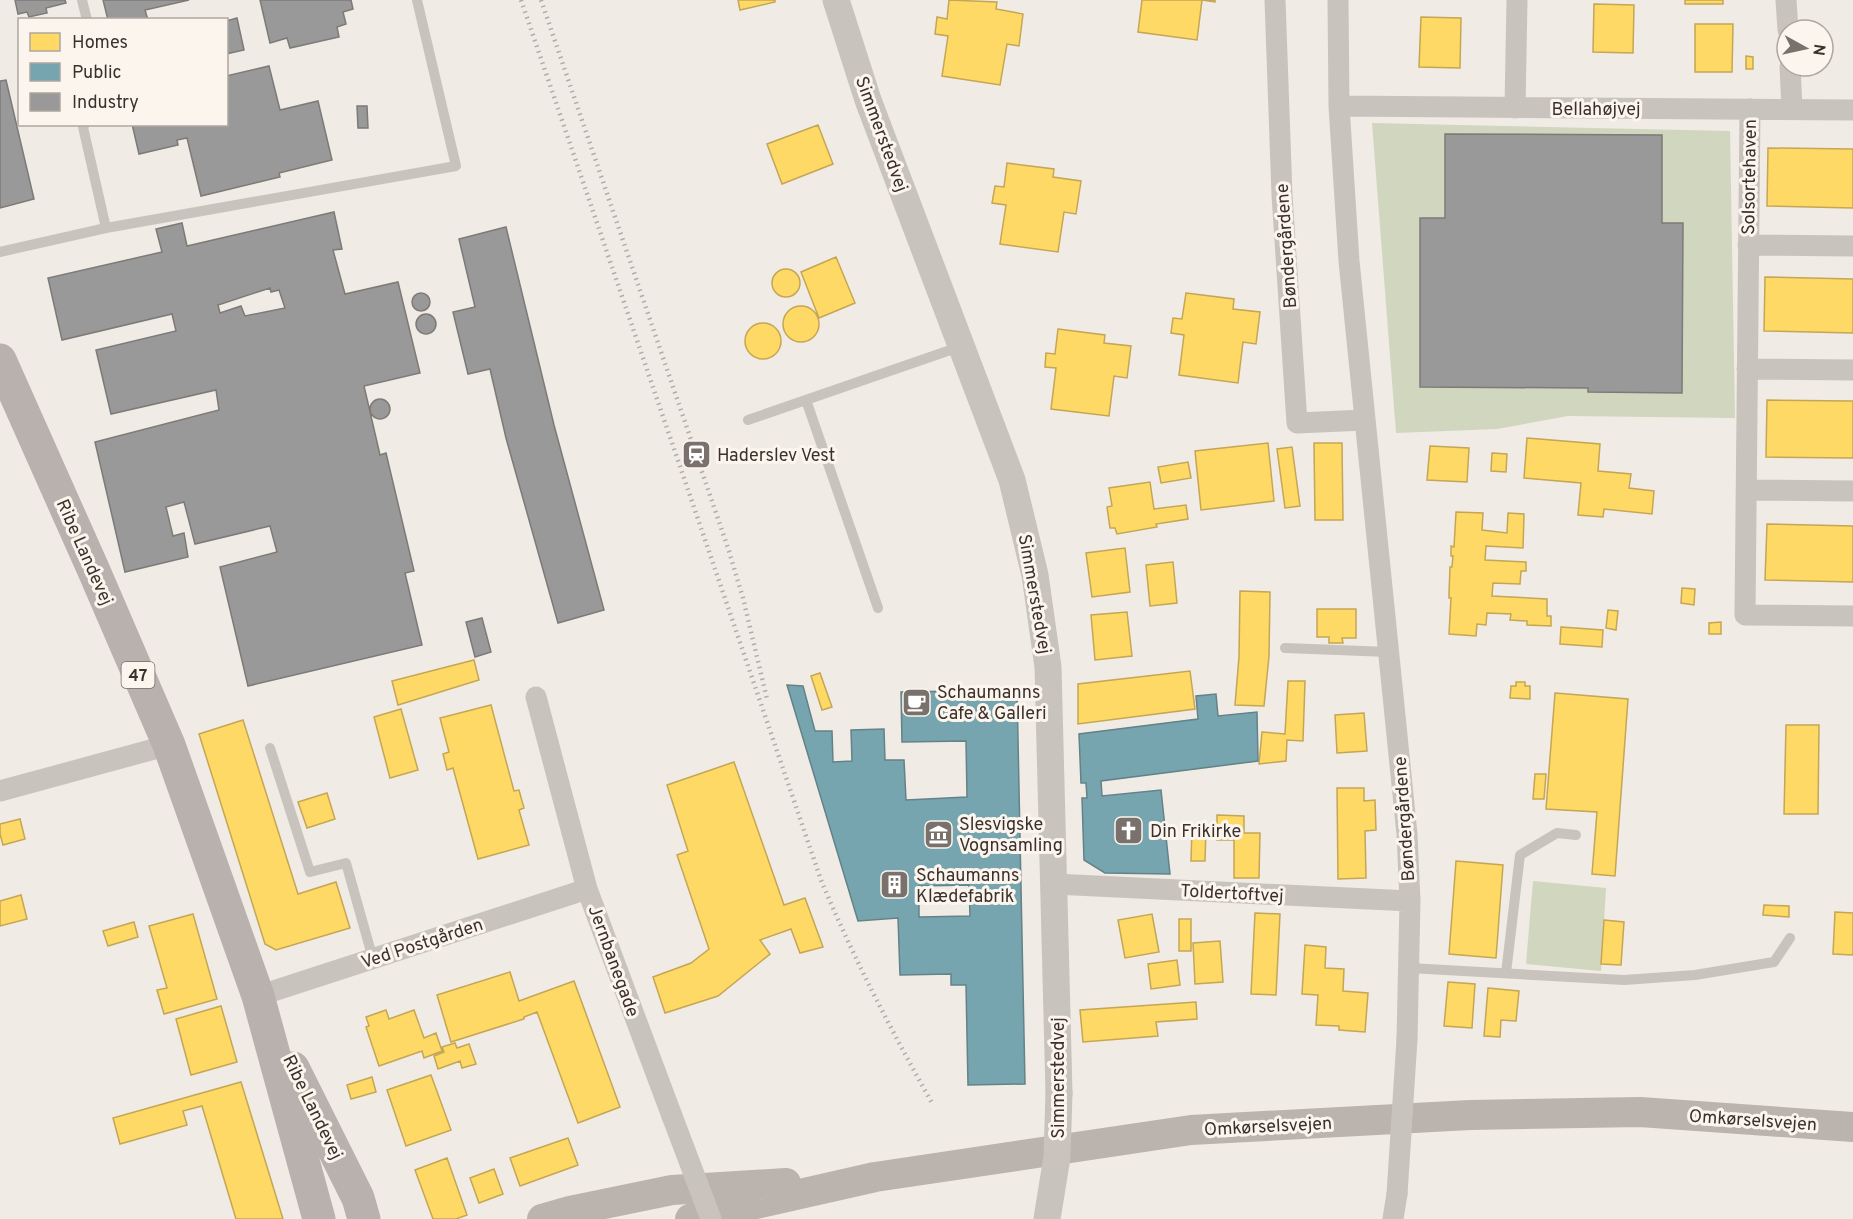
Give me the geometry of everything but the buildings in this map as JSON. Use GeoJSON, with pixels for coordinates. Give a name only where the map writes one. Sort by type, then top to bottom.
{"type":"FeatureCollection","features":[{"type":"Feature","properties":{"kind":"main road","name":"Ribe Landevej"},"geometry":{"type":"LineString","coordinates":[[0,360],[168,745],[258,996],[319,1219]]}},
{"type":"Feature","properties":{"kind":"main road","name":"Ribe Landevej"},"geometry":{"type":"LineString","coordinates":[[258,996],[358,1198],[364,1219]]}},
{"type":"Feature","properties":{"kind":"main road","name":"Omkørselsvejen"},"geometry":{"type":"LineString","coordinates":[[690,1219],[876,1177],[1191,1130],[1470,1115],[1640,1112],[1853,1126]]}},
{"type":"Feature","properties":{"kind":"main road"},"geometry":{"type":"LineString","coordinates":[[300,1147],[331,1191],[340,1219]]}},
{"type":"Feature","properties":{"kind":"main road"},"geometry":{"type":"LineString","coordinates":[[542,1219],[672,1190],[876,1177]]}},
{"type":"Feature","properties":{"kind":"main road"},"geometry":{"type":"LineString","coordinates":[[772,1219],[876,1177]]}},
{"type":"Feature","properties":{"kind":"street","name":"Simmerstedvej"},"geometry":{"type":"LineString","coordinates":[[836,0],[868,100],[1012,480],[1035,574],[1048,667],[1059,1093],[1057,1157],[1047,1219]]}},
{"type":"Feature","properties":{"kind":"street","name":"Bøndergårdene"},"geometry":{"type":"LineString","coordinates":[[1275,0],[1282,195],[1297,423],[1365,420]]}},
{"type":"Feature","properties":{"kind":"street","name":"Bøndergårdene"},"geometry":{"type":"LineString","coordinates":[[1338,0],[1339,106],[1349,261],[1407,834],[1410,901],[1407,1039],[1398,1194],[1393,1219]]}},
{"type":"Feature","properties":{"kind":"street"},"geometry":{"type":"LineString","coordinates":[[1515,108],[1517,0]]}},
{"type":"Feature","properties":{"kind":"street"},"geometry":{"type":"LineString","coordinates":[[1786,0],[1787,18]]}},
{"type":"Feature","properties":{"kind":"street"},"geometry":{"type":"LineString","coordinates":[[1791,78],[1792,109]]}},
{"type":"Feature","properties":{"kind":"street","name":"Bellahøjvej"},"geometry":{"type":"LineString","coordinates":[[1339,106],[1853,110]]}},
{"type":"Feature","properties":{"kind":"street","name":"Solsortehaven"},"geometry":{"type":"LineString","coordinates":[[1750,109],[1746,615],[1853,616]]}},
{"type":"Feature","properties":{"kind":"street","name":"Solsortehaven"},"geometry":{"type":"LineString","coordinates":[[1748,245],[1853,246]]}},
{"type":"Feature","properties":{"kind":"street"},"geometry":{"type":"LineString","coordinates":[[1747,369],[1853,370]]}},
{"type":"Feature","properties":{"kind":"street"},"geometry":{"type":"LineString","coordinates":[[1746,490],[1853,491]]}},
{"type":"Feature","properties":{"kind":"street","name":"Jernbanegade"},"geometry":{"type":"LineString","coordinates":[[536,697],[587,889],[711,1219]]}},
{"type":"Feature","properties":{"kind":"street"},"geometry":{"type":"LineString","coordinates":[[0,791],[168,745]]}},
{"type":"Feature","properties":{"kind":"street","name":"Toldertoftvej"},"geometry":{"type":"LineString","coordinates":[[1054,884],[1410,901]]}},
{"type":"Feature","properties":{"kind":"street","name":"Ved Postgården"},"geometry":{"type":"LineString","coordinates":[[258,996],[587,889]]}},
{"type":"Feature","properties":{"kind":"lane"},"geometry":{"type":"LineString","coordinates":[[82,0],[86,18]]}},
{"type":"Feature","properties":{"kind":"lane"},"geometry":{"type":"LineString","coordinates":[[0,252],[106,228],[456,166],[417,0]]}},
{"type":"Feature","properties":{"kind":"lane"},"geometry":{"type":"LineString","coordinates":[[84,126],[106,228]]}},
{"type":"Feature","properties":{"kind":"lane"},"geometry":{"type":"LineString","coordinates":[[748,420],[962,346]]}},
{"type":"Feature","properties":{"kind":"lane"},"geometry":{"type":"LineString","coordinates":[[806,400],[878,608]]}},
{"type":"Feature","properties":{"kind":"lane"},"geometry":{"type":"LineString","coordinates":[[1285,648],[1389,652]]}},
{"type":"Feature","properties":{"kind":"lane"},"geometry":{"type":"LineString","coordinates":[[270,748],[310,872],[346,863],[373,959]]}},
{"type":"Feature","properties":{"kind":"lane"},"geometry":{"type":"LineString","coordinates":[[1506,973],[1520,855],[1557,833],[1576,835]]}},
{"type":"Feature","properties":{"kind":"lane"},"geometry":{"type":"LineString","coordinates":[[1409,968],[1624,980],[1695,975],[1774,962],[1790,938]]}},
{"type":"Feature","properties":{"kind":"green space"},"geometry":{"type":"Polygon","coordinates":[[[1372,123],[1730,131],[1735,418],[1568,416],[1497,429],[1396,433],[1372,123]]]}},
{"type":"Feature","properties":{"kind":"green space"},"geometry":{"type":"Polygon","coordinates":[[[1533,881],[1606,888],[1601,971],[1526,964],[1533,881]]]}},
{"type":"Feature","properties":{"kind":"railway"},"geometry":{"type":"LineString","coordinates":[[521,0],[821,880],[873,993],[932,1103]]}},
{"type":"Feature","properties":{"kind":"railway"},"geometry":{"type":"LineString","coordinates":[[541,0],[729,551],[743,598],[767,699]]}},
{"type":"Feature","properties":{"kind":"place","name":"Haderslev Vest"},"geometry":{"type":"Point","coordinates":[696,455]}},
{"type":"Feature","properties":{"kind":"place","name":"Schaumanns Cafe & Galleri"},"geometry":{"type":"Point","coordinates":[916,702]}},
{"type":"Feature","properties":{"kind":"place","name":"Din Frikirke"},"geometry":{"type":"Point","coordinates":[1129,831]}},
{"type":"Feature","properties":{"kind":"place","name":"Slesvigske Vognsamling"},"geometry":{"type":"Point","coordinates":[938,834]}},
{"type":"Feature","properties":{"kind":"place","name":"Schaumanns Klædefabrik"},"geometry":{"type":"Point","coordinates":[895,885]}}]}
